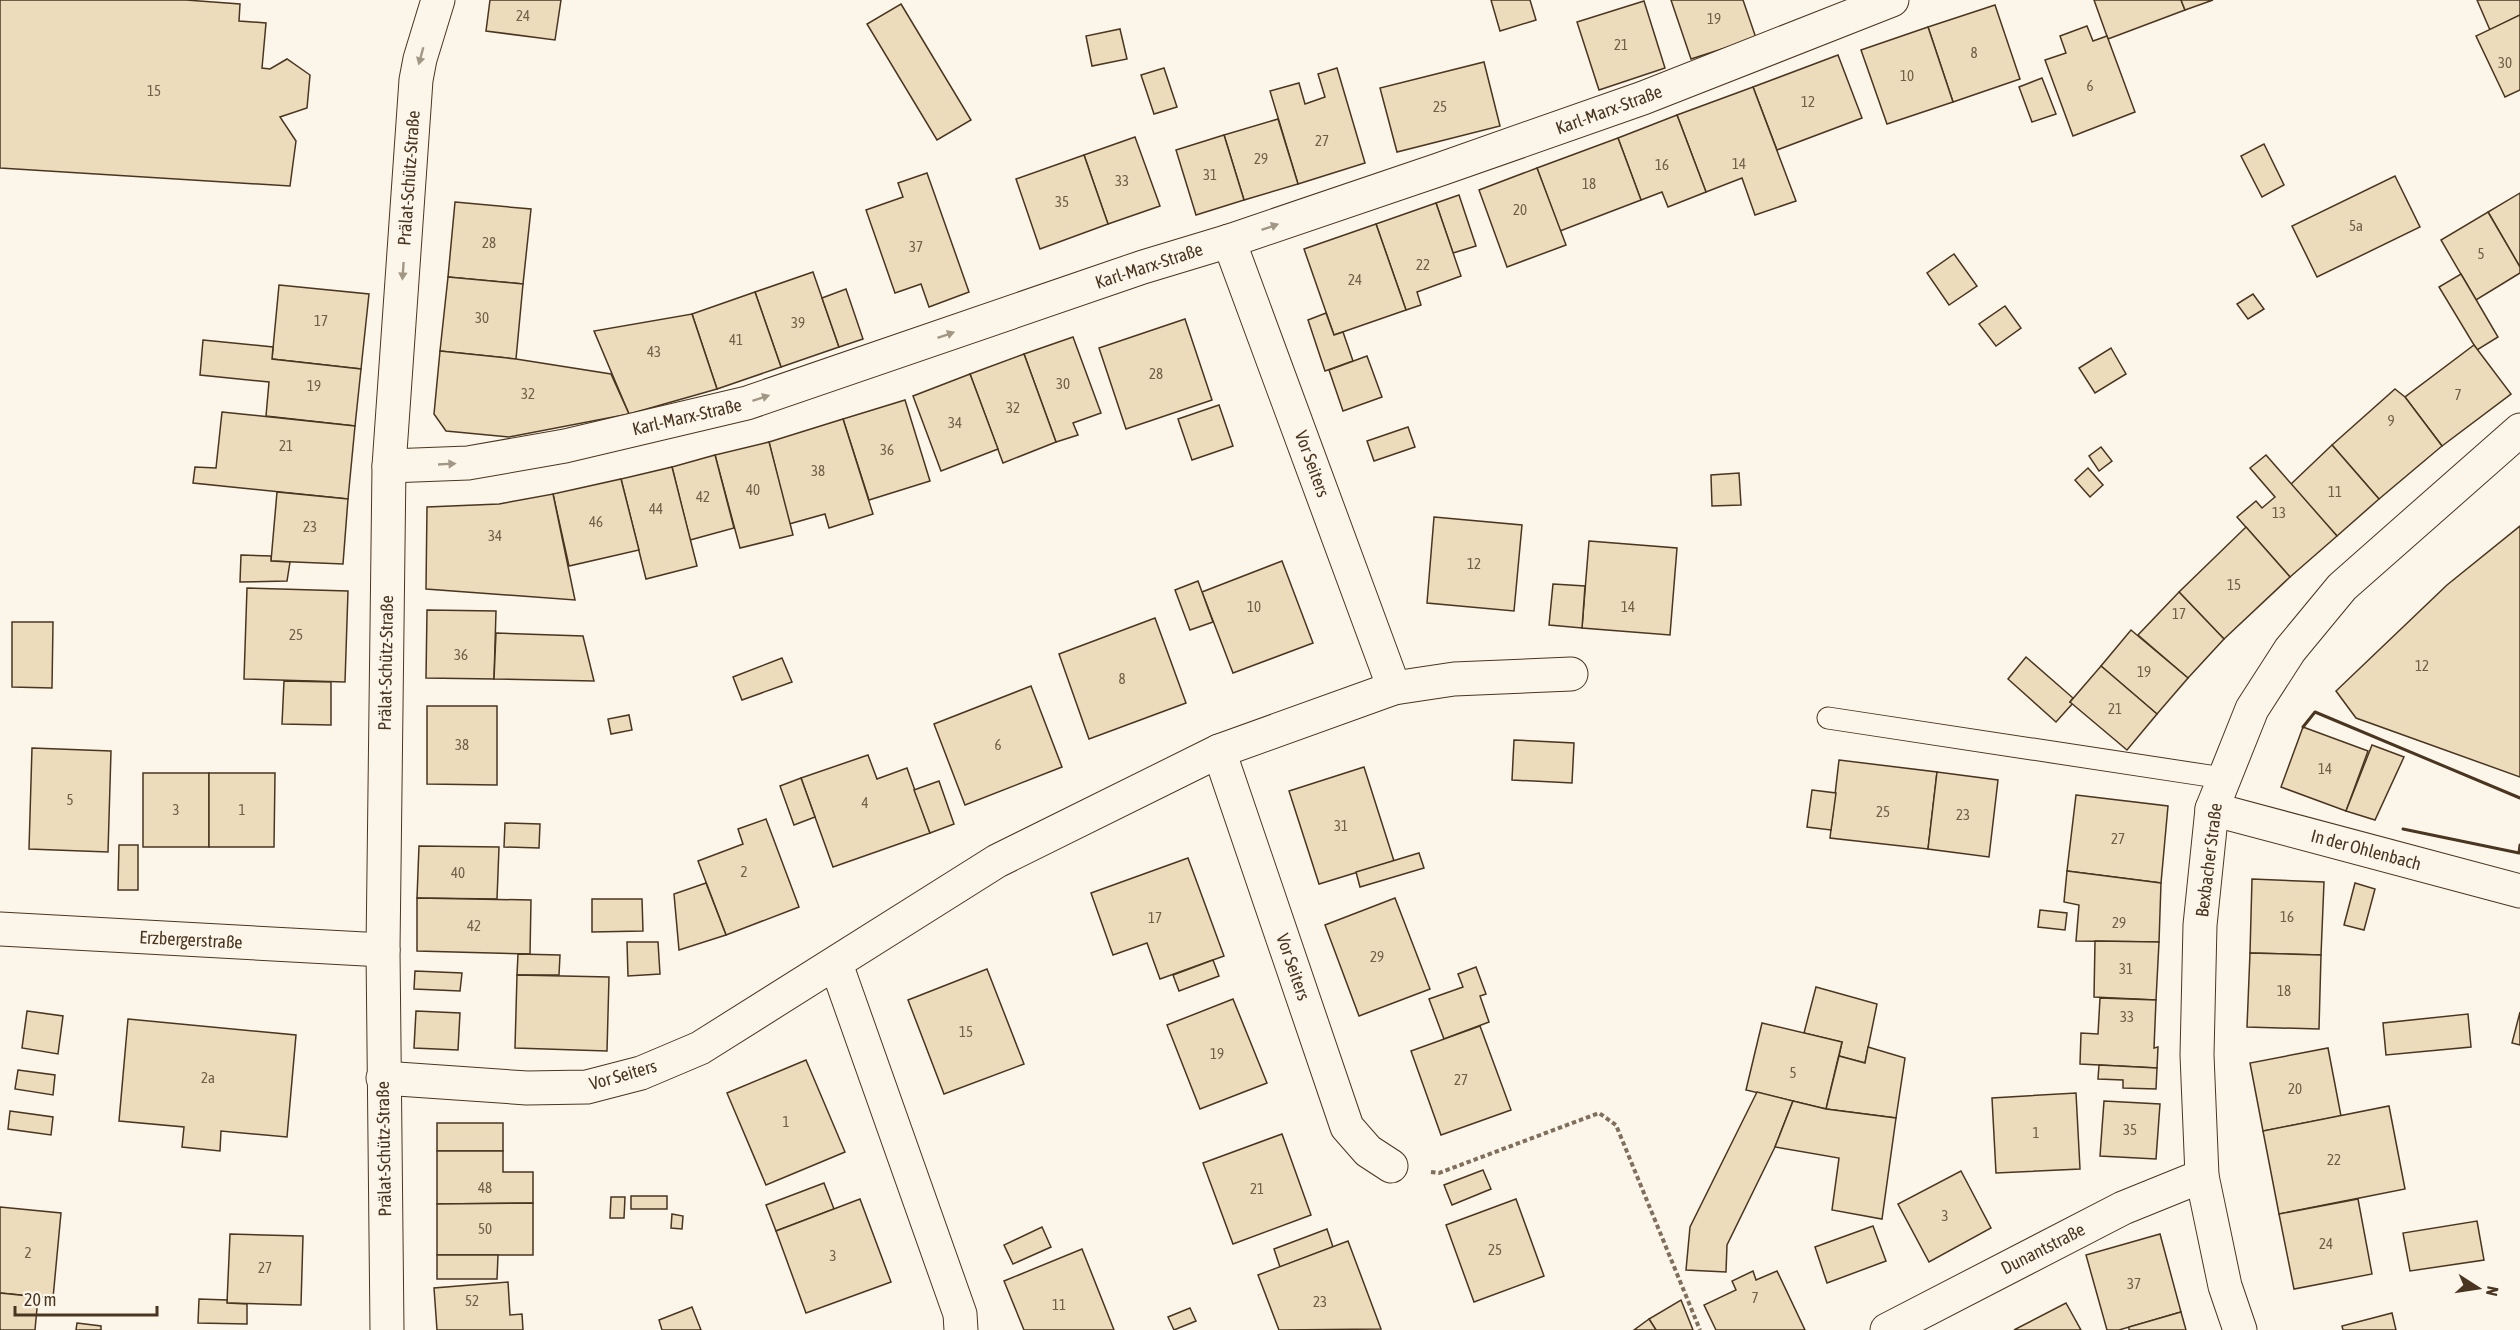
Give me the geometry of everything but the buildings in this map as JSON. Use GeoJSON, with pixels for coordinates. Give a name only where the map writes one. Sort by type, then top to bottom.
{"type":"FeatureCollection","features":[{"type":"Feature","properties":{"kind":"street","name":"Prälat-Schütz-Straße"},"geometry":{"type":"LineString","coordinates":[[387,1330],[383,950],[389,466],[416,80],[438,0]]}},
{"type":"Feature","properties":{"kind":"street","name":"Karl-Marx-Straße"},"geometry":{"type":"LineString","coordinates":[[389,466],[468,462],[565,446],[747,403],[1143,267],[1229,241],[1632,102],[1892,0]]}},
{"type":"Feature","properties":{"kind":"street","name":"Vor Seiters"},"geometry":{"type":"LineString","coordinates":[[1229,241],[1394,687]]}},
{"type":"Feature","properties":{"kind":"street","name":"Bexbacher Straße"},"geometry":{"type":"LineString","coordinates":[[2240,1330],[2225,1286],[2202,1176],[2197,1055],[2200,925],[2212,809],[2252,708],[2290,650],[2342,587],[2520,430]]}},
{"type":"Feature","properties":{"kind":"street","name":"Vor Seiters"},"geometry":{"type":"LineString","coordinates":[[383,1078],[527,1088],[587,1087],[641,1073],[700,1048],[836,964],[928,902],[997,861],[1219,751],[1394,687],[1454,679],[1572,674]]}},
{"type":"Feature","properties":{"kind":"street","name":"Vor Seiters"},"geometry":{"type":"LineString","coordinates":[[1219,751],[1347,1127],[1368,1152],[1391,1166]]}},
{"type":"Feature","properties":{"kind":"street","name":"In der Ohlenbach"},"geometry":{"type":"LineString","coordinates":[[2212,809],[2520,891]]}},
{"type":"Feature","properties":{"kind":"street","name":"Erzbergerstraße"},"geometry":{"type":"LineString","coordinates":[[0,929],[383,950]]}},
{"type":"Feature","properties":{"kind":"street"},"geometry":{"type":"LineString","coordinates":[[836,964],[960,1314],[961,1330]]}},
{"type":"Feature","properties":{"kind":"street","name":"Dunantstraße"},"geometry":{"type":"LineString","coordinates":[[1887,1330],[2123,1208],[2202,1176]]}},
{"type":"Feature","properties":{"kind":"lane"},"geometry":{"type":"LineString","coordinates":[[1828,718],[2223,778]]}},
{"type":"Feature","properties":{"kind":"path"},"geometry":{"type":"LineString","coordinates":[[1391,1166],[1439,1173],[1599,1113],[1616,1125],[1700,1330]]}},
{"type":"Feature","properties":{"kind":"wall"},"geometry":{"type":"LineString","coordinates":[[2303,727],[2315,712],[2520,798]]}},
{"type":"Feature","properties":{"kind":"wall"},"geometry":{"type":"LineString","coordinates":[[2403,829],[2519,853],[2520,845]]}}]}
